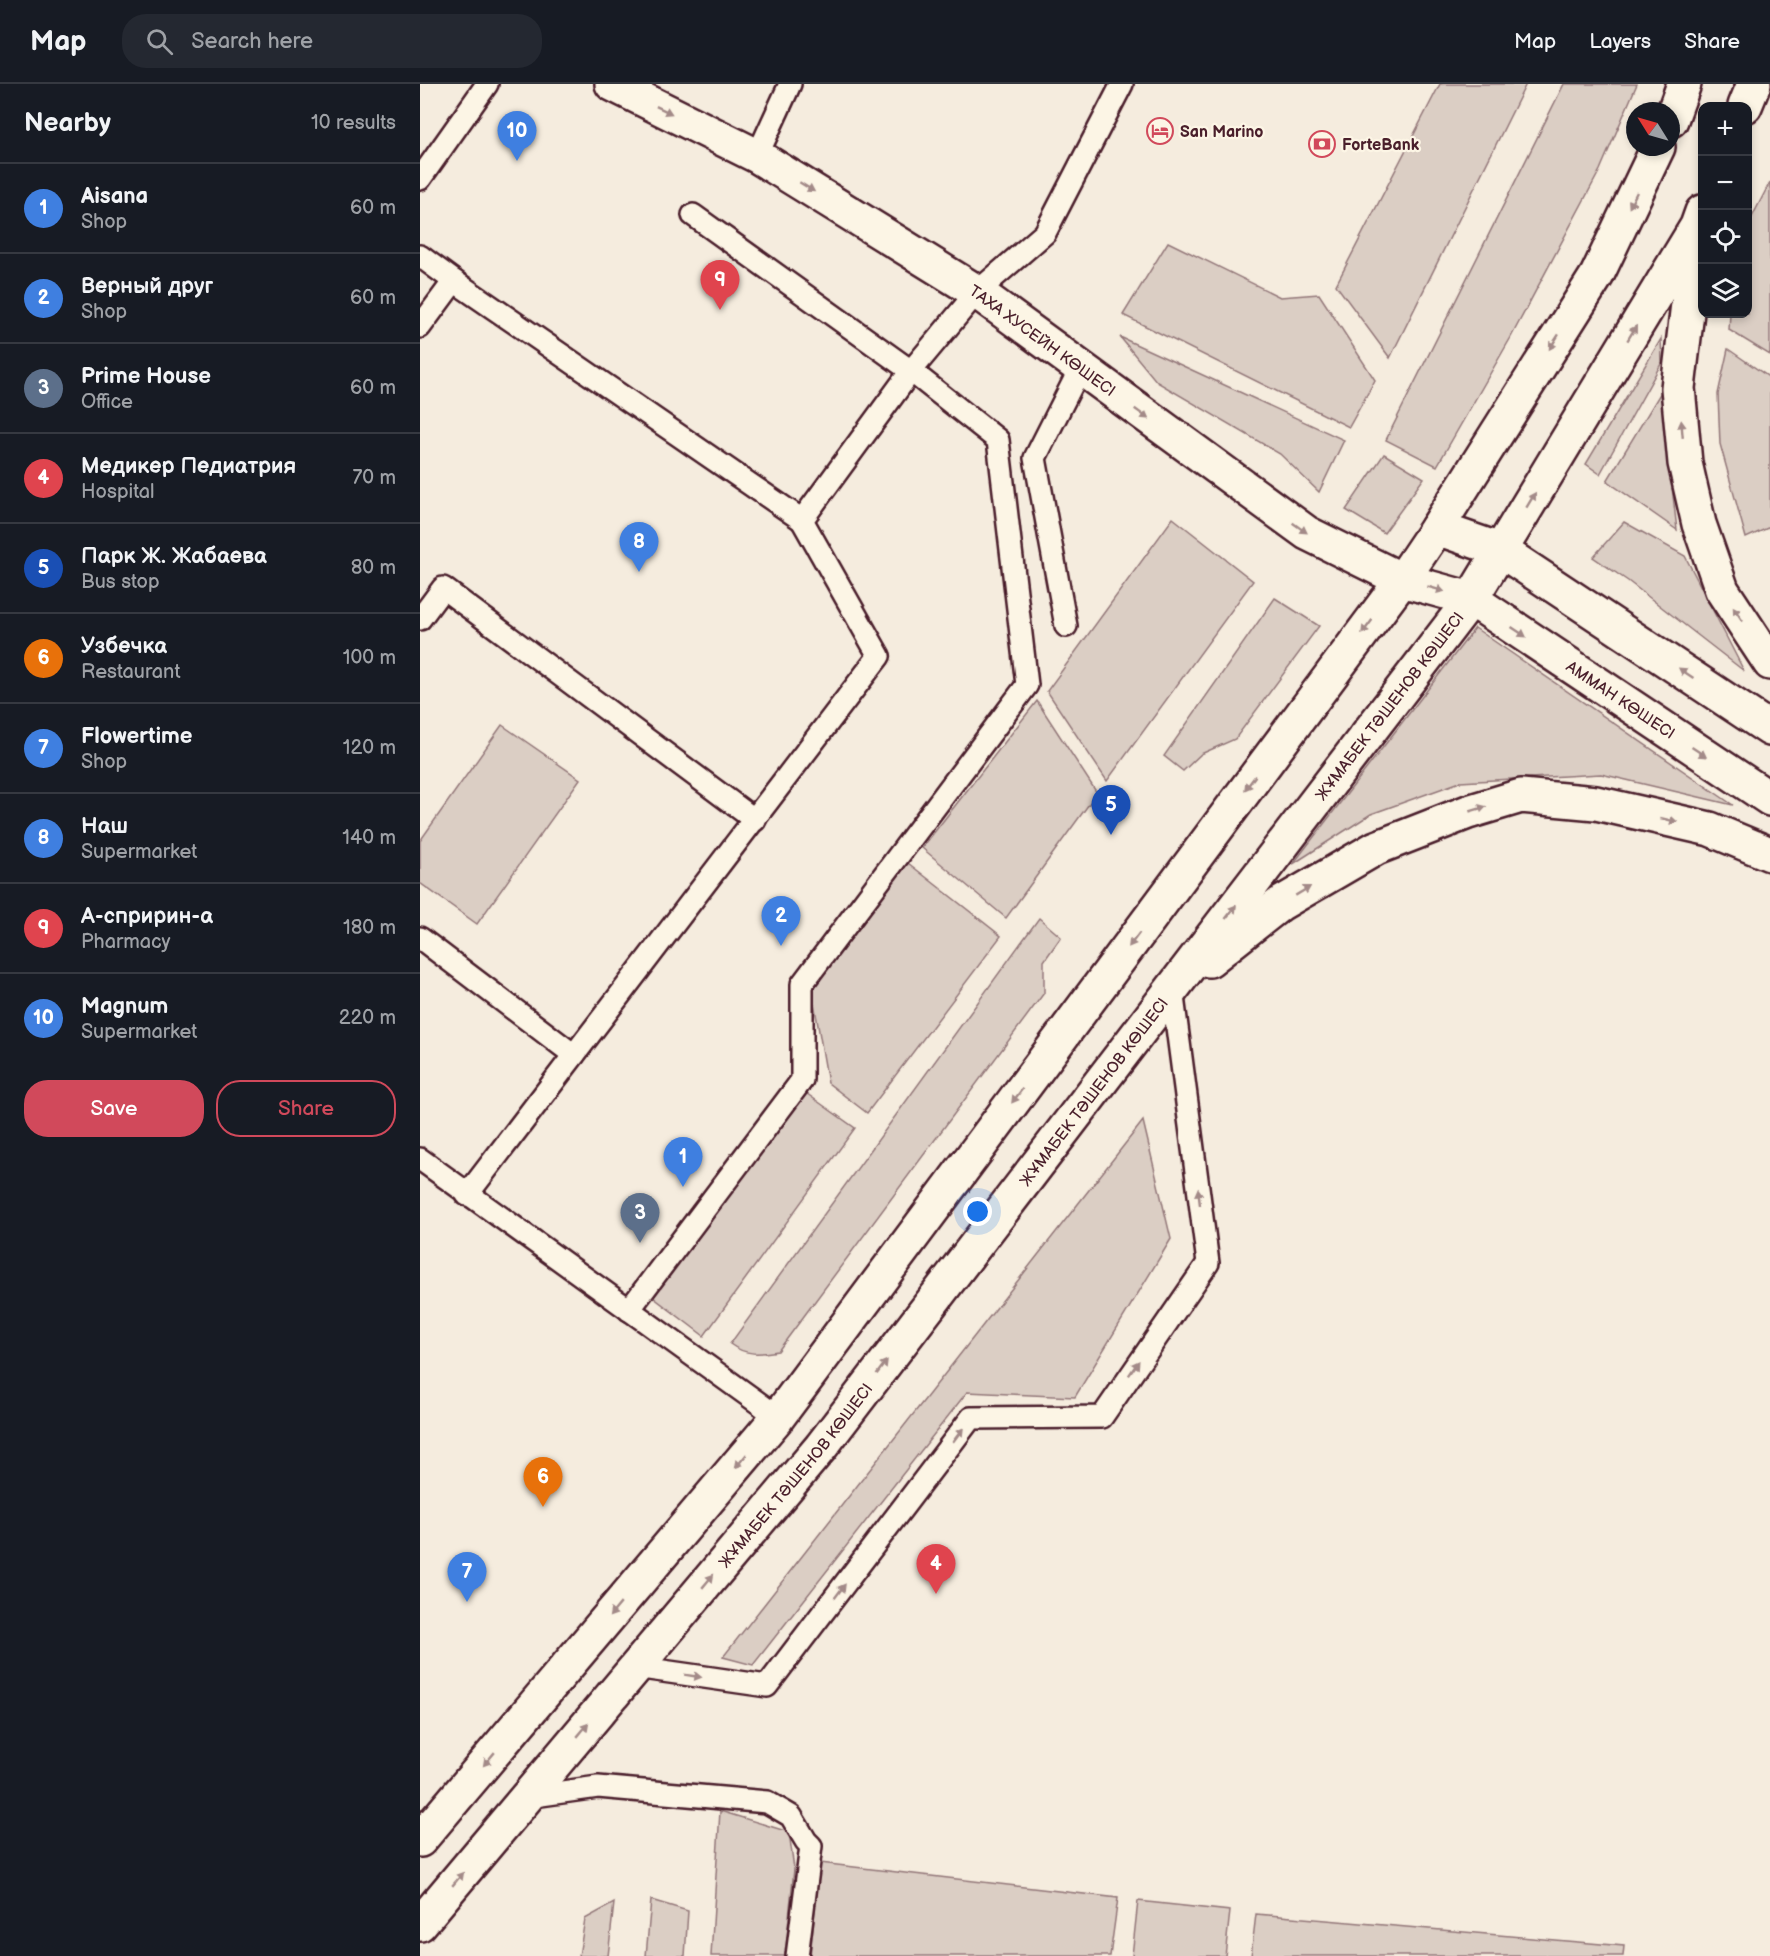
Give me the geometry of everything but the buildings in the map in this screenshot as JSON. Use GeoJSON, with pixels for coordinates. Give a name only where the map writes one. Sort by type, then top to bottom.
{"type":"FeatureCollection","features":[{"type":"Feature","properties":{"kind":"main road","name":"ТАХА ХУСЕЙН КӨШЕСІ"},"geometry":{"type":"LineString","coordinates":[[612,84],[757,156],[976,292],[1307,533],[1402,580],[1470,599]]}},
{"type":"Feature","properties":{"kind":"main road"},"geometry":{"type":"LineString","coordinates":[[1678,102],[1684,84]]}},
{"type":"Feature","properties":{"kind":"main road"},"geometry":{"type":"LineString","coordinates":[[1747,102],[1754,84]]}},
{"type":"Feature","properties":{"kind":"main road"},"geometry":{"type":"LineString","coordinates":[[420,1840],[778,1417],[1402,580],[1597,275],[1654,156]]}},
{"type":"Feature","properties":{"kind":"main road","name":"ЖҰМАБЕК ТӘШЕНОВ КӨШЕСІ"},"geometry":{"type":"LineString","coordinates":[[420,1924],[821,1447],[1470,599],[1698,222]]}},
{"type":"Feature","properties":{"kind":"main road"},"geometry":{"type":"LineString","coordinates":[[1698,234],[1678,388],[1685,463],[1699,524],[1722,590],[1770,663]]}},
{"type":"Feature","properties":{"kind":"main road"},"geometry":{"type":"LineString","coordinates":[[1437,528],[1500,550],[1770,729]]}},
{"type":"Feature","properties":{"kind":"main road","name":"АММАН КӨШЕСІ"},"geometry":{"type":"LineString","coordinates":[[1470,599],[1770,800]]}},
{"type":"Feature","properties":{"kind":"main road"},"geometry":{"type":"LineString","coordinates":[[1172,989],[1280,904],[1376,848],[1468,812],[1521,796],[1596,803],[1710,829],[1770,854]]}},
{"type":"Feature","properties":{"kind":"lane"},"geometry":{"type":"LineString","coordinates":[[420,179],[487,84]]}},
{"type":"Feature","properties":{"kind":"lane"},"geometry":{"type":"LineString","coordinates":[[757,156],[790,84]]}},
{"type":"Feature","properties":{"kind":"lane"},"geometry":{"type":"LineString","coordinates":[[802,520],[911,371],[976,292],[1045,233],[1122,84]]}},
{"type":"Feature","properties":{"kind":"lane"},"geometry":{"type":"LineString","coordinates":[[629,1310],[802,1080],[801,984],[1027,685],[998,440],[911,371],[693,215]]}},
{"type":"Feature","properties":{"kind":"lane"},"geometry":{"type":"LineString","coordinates":[[420,256],[802,520],[879,656],[467,1195]]}},
{"type":"Feature","properties":{"kind":"lane"},"geometry":{"type":"LineString","coordinates":[[420,327],[454,281]]}},
{"type":"Feature","properties":{"kind":"lane"},"geometry":{"type":"LineString","coordinates":[[1066,626],[1035,458],[1080,369]]}},
{"type":"Feature","properties":{"kind":"lane"},"geometry":{"type":"LineString","coordinates":[[420,619],[443,588],[755,820]]}},
{"type":"Feature","properties":{"kind":"lane"},"geometry":{"type":"LineString","coordinates":[[420,938],[574,1055]]}},
{"type":"Feature","properties":{"kind":"lane"},"geometry":{"type":"LineString","coordinates":[[635,1667],[767,1686],[971,1418],[1102,1417],[1208,1263],[1172,989]]}},
{"type":"Feature","properties":{"kind":"lane"},"geometry":{"type":"LineString","coordinates":[[420,1159],[778,1417]]}},
{"type":"Feature","properties":{"kind":"lane"},"geometry":{"type":"LineString","coordinates":[[527,1797],[610,1787],[767,1802],[791,1816],[811,1846],[797,1956]]}},
{"type":"Feature","properties":{"kind":"shaded area"},"geometry":{"type":"Polygon","coordinates":[[[1440,84],[1526,84],[1390,358],[1336,285],[1440,84]]]}},
{"type":"Feature","properties":{"kind":"shaded area"},"geometry":{"type":"Polygon","coordinates":[[[1564,84],[1637,84],[1629,102],[1626,102],[1626,110],[1600,170],[1510,339],[1437,466],[1386,440],[1564,84]]]}},
{"type":"Feature","properties":{"kind":"shaded area"},"geometry":{"type":"Polygon","coordinates":[[[1770,182],[1770,355],[1729,330],[1730,318],[1752,318],[1752,217],[1770,182]]]}},
{"type":"Feature","properties":{"kind":"shaded area"},"geometry":{"type":"Polygon","coordinates":[[[1168,242],[1280,297],[1319,294],[1375,380],[1349,427],[1123,315],[1168,242]]]}},
{"type":"Feature","properties":{"kind":"shaded area"},"geometry":{"type":"Polygon","coordinates":[[[1120,337],[1344,440],[1319,492],[1280,454],[1157,382],[1120,337]]]}},
{"type":"Feature","properties":{"kind":"shaded area"},"geometry":{"type":"Polygon","coordinates":[[[1661,339],[1662,362],[1600,474],[1586,464],[1661,339]]]}},
{"type":"Feature","properties":{"kind":"shaded area"},"geometry":{"type":"Polygon","coordinates":[[[1728,349],[1770,378],[1770,527],[1746,538],[1720,444],[1718,394],[1728,349]]]}},
{"type":"Feature","properties":{"kind":"shaded area"},"geometry":{"type":"Polygon","coordinates":[[[1661,392],[1677,530],[1607,481],[1661,392]]]}},
{"type":"Feature","properties":{"kind":"shaded area"},"geometry":{"type":"Polygon","coordinates":[[[1384,454],[1424,478],[1384,533],[1346,510],[1384,454]]]}},
{"type":"Feature","properties":{"kind":"shaded area"},"geometry":{"type":"Polygon","coordinates":[[[1173,518],[1253,581],[1107,781],[1047,691],[1173,518]]]}},
{"type":"Feature","properties":{"kind":"shaded area"},"geometry":{"type":"Polygon","coordinates":[[[1624,522],[1685,556],[1744,671],[1628,581],[1593,557],[1624,522]]]}},
{"type":"Feature","properties":{"kind":"shaded area"},"geometry":{"type":"Polygon","coordinates":[[[1275,598],[1319,626],[1235,739],[1201,754],[1183,771],[1164,756],[1275,598]]]}},
{"type":"Feature","properties":{"kind":"shaded area"},"geometry":{"type":"Polygon","coordinates":[[[1475,628],[1733,805],[1601,774],[1460,782],[1371,814],[1293,864],[1475,628]]]}},
{"type":"Feature","properties":{"kind":"shaded area"},"geometry":{"type":"Polygon","coordinates":[[[1037,701],[1097,793],[1006,918],[922,848],[1037,701]]]}},
{"type":"Feature","properties":{"kind":"shaded area"},"geometry":{"type":"Polygon","coordinates":[[[502,725],[580,779],[477,924],[420,883],[420,841],[502,725]]]}},
{"type":"Feature","properties":{"kind":"shaded area"},"geometry":{"type":"Polygon","coordinates":[[[908,863],[1001,936],[867,1113],[828,1083],[811,985],[908,863]]]}},
{"type":"Feature","properties":{"kind":"shaded area"},"geometry":{"type":"Polygon","coordinates":[[[1039,918],[1061,937],[1044,961],[1044,993],[778,1351],[753,1353],[742,1351],[730,1344],[1039,918]]]}},
{"type":"Feature","properties":{"kind":"shaded area"},"geometry":{"type":"Polygon","coordinates":[[[803,1091],[855,1128],[704,1336],[649,1294],[803,1091]]]}},
{"type":"Feature","properties":{"kind":"shaded area"},"geometry":{"type":"Polygon","coordinates":[[[1143,1121],[1171,1239],[1075,1397],[967,1392],[753,1665],[723,1657],[1143,1121]]]}},
{"type":"Feature","properties":{"kind":"shaded area"},"geometry":{"type":"Polygon","coordinates":[[[720,1811],[789,1832],[794,1869],[785,1956],[711,1956],[720,1811]]]}},
{"type":"Feature","properties":{"kind":"shaded area"},"geometry":{"type":"Polygon","coordinates":[[[820,1863],[1118,1898],[1110,1956],[810,1956],[820,1863]]]}},
{"type":"Feature","properties":{"kind":"shaded area"},"geometry":{"type":"Polygon","coordinates":[[[651,1900],[688,1911],[685,1956],[646,1956],[651,1900]]]}},
{"type":"Feature","properties":{"kind":"shaded area"},"geometry":{"type":"Polygon","coordinates":[[[1138,1901],[1230,1911],[1225,1956],[1132,1956],[1138,1901]]]}},
{"type":"Feature","properties":{"kind":"shaded area"},"geometry":{"type":"Polygon","coordinates":[[[614,1903],[608,1956],[579,1956],[585,1919],[614,1903]]]}},
{"type":"Feature","properties":{"kind":"shaded area"},"geometry":{"type":"Polygon","coordinates":[[[1256,1914],[1624,1946],[1623,1956],[1251,1956],[1256,1914]]]}},
{"type":"Feature","properties":{"kind":"place","name":"San Marino"},"geometry":{"type":"Point","coordinates":[1160,131]}},
{"type":"Feature","properties":{"kind":"place","name":"ForteBank"},"geometry":{"type":"Point","coordinates":[1322,144]}},
{"type":"Feature","properties":{"kind":"place","name":"Magnum"},"geometry":{"type":"Point","coordinates":[517,161]}},
{"type":"Feature","properties":{"kind":"place","name":"А-спририн-а"},"geometry":{"type":"Point","coordinates":[720,310]}},
{"type":"Feature","properties":{"kind":"place","name":"Наш"},"geometry":{"type":"Point","coordinates":[639,572]}},
{"type":"Feature","properties":{"kind":"place","name":"Парк Ж. Жабаева"},"geometry":{"type":"Point","coordinates":[1111,835]}},
{"type":"Feature","properties":{"kind":"place","name":"Верный друг"},"geometry":{"type":"Point","coordinates":[781,946]}},
{"type":"Feature","properties":{"kind":"place","name":"Aisana"},"geometry":{"type":"Point","coordinates":[683,1187]}},
{"type":"Feature","properties":{"kind":"place","name":"Prime House"},"geometry":{"type":"Point","coordinates":[640,1243]}},
{"type":"Feature","properties":{"kind":"place","name":"Узбечка"},"geometry":{"type":"Point","coordinates":[543,1507]}},
{"type":"Feature","properties":{"kind":"place","name":"Медикер Педиатрия"},"geometry":{"type":"Point","coordinates":[936,1594]}},
{"type":"Feature","properties":{"kind":"place","name":"Flowertime"},"geometry":{"type":"Point","coordinates":[467,1602]}}]}
